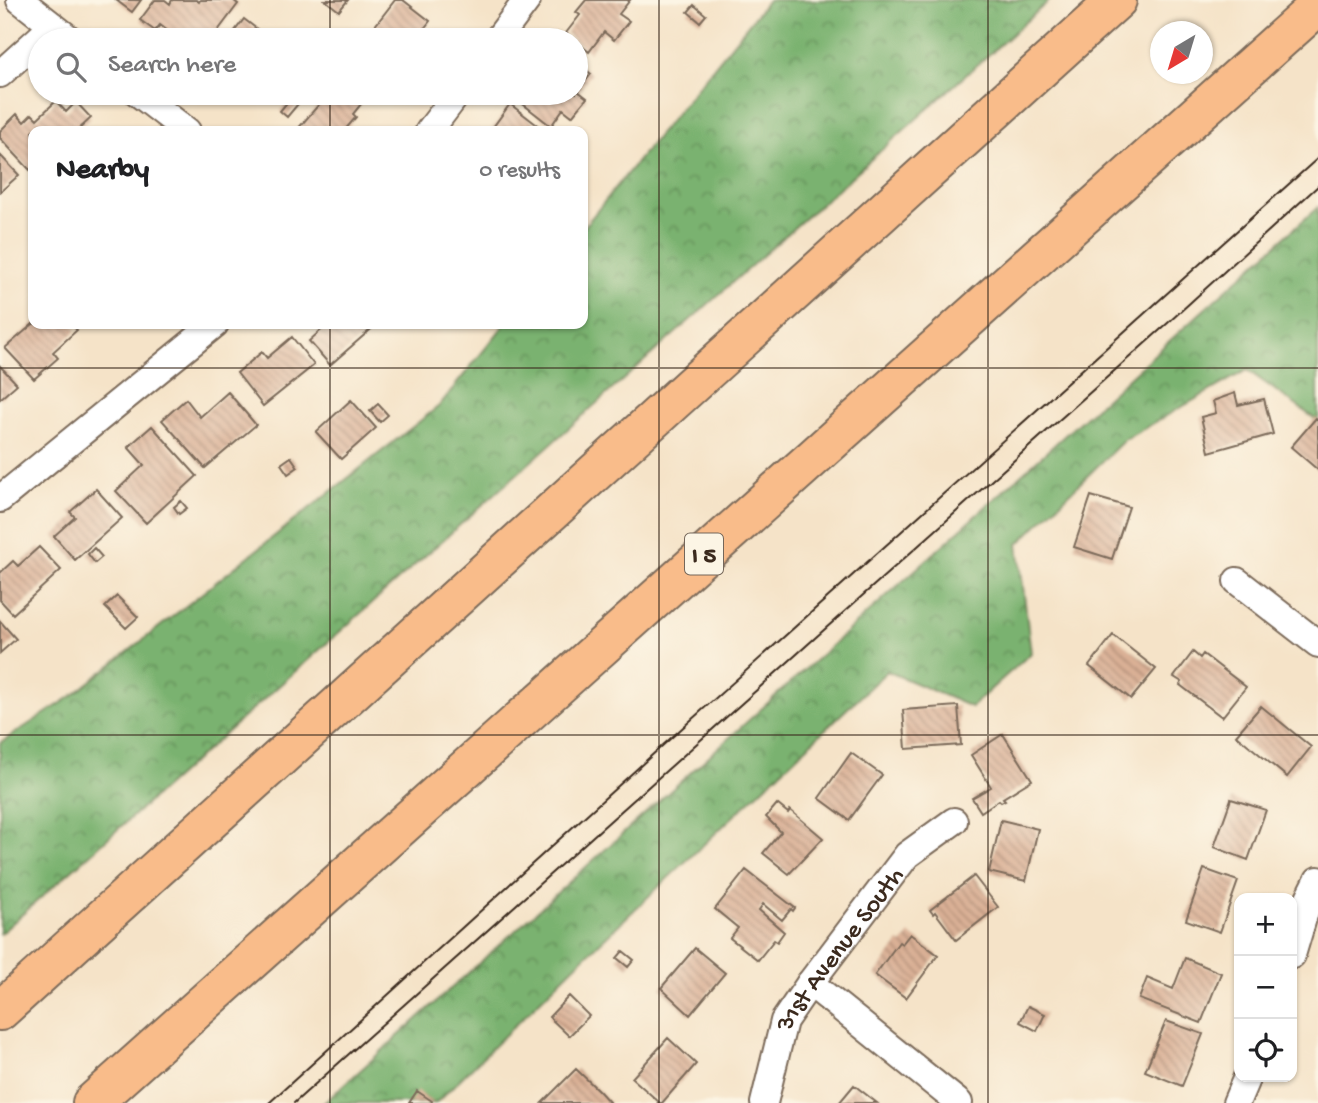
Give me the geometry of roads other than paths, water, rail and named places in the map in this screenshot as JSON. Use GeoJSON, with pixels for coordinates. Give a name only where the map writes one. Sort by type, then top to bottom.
{"type":"FeatureCollection","features":[{"type":"Feature","properties":{"kind":"highway"},"geometry":{"type":"LineString","coordinates":[[0,1011],[1116,0]]}},
{"type":"Feature","properties":{"kind":"highway","name":"I 5"},"geometry":{"type":"LineString","coordinates":[[92,1103],[1318,6]]}},
{"type":"Feature","properties":{"kind":"street"},"geometry":{"type":"LineString","coordinates":[[20,0],[56,28]]}},
{"type":"Feature","properties":{"kind":"street"},"geometry":{"type":"LineString","coordinates":[[505,28],[523,1]]}},
{"type":"Feature","properties":{"kind":"street"},"geometry":{"type":"LineString","coordinates":[[0,74],[28,55]]}},
{"type":"Feature","properties":{"kind":"street"},"geometry":{"type":"LineString","coordinates":[[153,105],[181,126]]}},
{"type":"Feature","properties":{"kind":"street"},"geometry":{"type":"LineString","coordinates":[[433,126],[449,105]]}},
{"type":"Feature","properties":{"kind":"street"},"geometry":{"type":"LineString","coordinates":[[0,499],[209,329]]}},
{"type":"Feature","properties":{"kind":"street"},"geometry":{"type":"LineString","coordinates":[[1237,581],[1318,644]]}},
{"type":"Feature","properties":{"kind":"street","name":"31st Avenue South"},"geometry":{"type":"LineString","coordinates":[[764,1103],[784,1021],[810,982],[907,855],[954,821]]}},
{"type":"Feature","properties":{"kind":"street"},"geometry":{"type":"LineString","coordinates":[[1297,938],[1309,898],[1318,880]]}},
{"type":"Feature","properties":{"kind":"street"},"geometry":{"type":"LineString","coordinates":[[810,982],[959,1103]]}},
{"type":"Feature","properties":{"kind":"street"},"geometry":{"type":"LineString","coordinates":[[1236,1103],[1245,1082]]}},
{"type":"Feature","properties":{"kind":"tram line"},"geometry":{"type":"LineString","coordinates":[[269,1103],[661,747],[1318,158]]}},
{"type":"Feature","properties":{"kind":"tram line"},"geometry":{"type":"LineString","coordinates":[[294,1103],[1318,186]]}}]}
